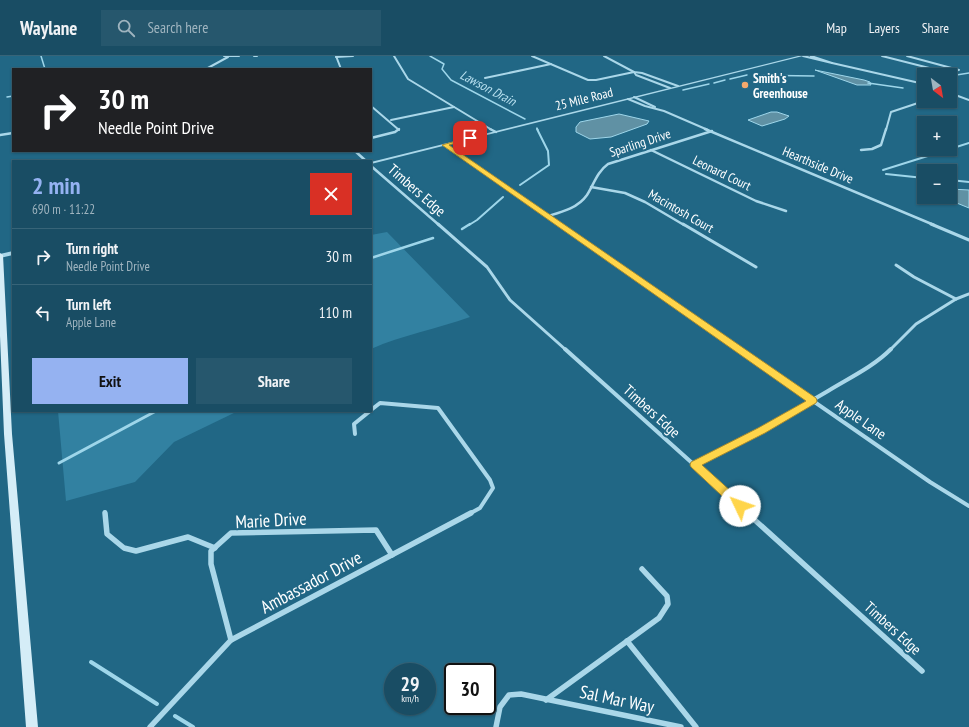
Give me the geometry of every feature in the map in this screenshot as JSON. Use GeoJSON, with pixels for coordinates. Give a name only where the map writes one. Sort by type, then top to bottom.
{"type":"FeatureCollection","features":[{"type":"Feature","properties":{"kind":"main road"},"geometry":{"type":"LineString","coordinates":[[0,256],[8,434],[32,727]]}},
{"type":"Feature","properties":{"kind":"street"},"geometry":{"type":"LineString","coordinates":[[224,56],[239,56]]}},
{"type":"Feature","properties":{"kind":"street"},"geometry":{"type":"LineString","coordinates":[[341,68],[336,57],[353,56]]}},
{"type":"Feature","properties":{"kind":"street"},"geometry":{"type":"LineString","coordinates":[[394,56],[408,79],[496,132]]}},
{"type":"Feature","properties":{"kind":"street"},"geometry":{"type":"LineString","coordinates":[[532,56],[588,80],[596,80],[634,72]]}},
{"type":"Feature","properties":{"kind":"street"},"geometry":{"type":"LineString","coordinates":[[604,56],[634,72],[678,86]]}},
{"type":"Feature","properties":{"kind":"street"},"geometry":{"type":"LineString","coordinates":[[802,56],[917,82]]}},
{"type":"Feature","properties":{"kind":"street","name":"25 Mile Road"},"geometry":{"type":"LineString","coordinates":[[372,165],[444,145],[802,56]]}},
{"type":"Feature","properties":{"kind":"street"},"geometry":{"type":"LineString","coordinates":[[811,56],[832,63]]}},
{"type":"Feature","properties":{"kind":"street"},"geometry":{"type":"LineString","coordinates":[[882,56],[945,72],[959,70],[906,56]]}},
{"type":"Feature","properties":{"kind":"street"},"geometry":{"type":"LineString","coordinates":[[208,68],[228,57]]}},
{"type":"Feature","properties":{"kind":"street"},"geometry":{"type":"LineString","coordinates":[[485,78],[551,64]]}},
{"type":"Feature","properties":{"kind":"street"},"geometry":{"type":"LineString","coordinates":[[634,72],[636,75],[670,88]]}},
{"type":"Feature","properties":{"kind":"street"},"geometry":{"type":"LineString","coordinates":[[649,80],[656,78]]}},
{"type":"Feature","properties":{"kind":"street"},"geometry":{"type":"LineString","coordinates":[[957,95],[969,100]]}},
{"type":"Feature","properties":{"kind":"street","name":"Hearthside Drive"},"geometry":{"type":"LineString","coordinates":[[634,97],[659,109],[969,240]]}},
{"type":"Feature","properties":{"kind":"street","name":"Hearthside Drive"},"geometry":{"type":"LineString","coordinates":[[628,99],[644,106],[659,109]]}},
{"type":"Feature","properties":{"kind":"street"},"geometry":{"type":"LineString","coordinates":[[861,150],[872,149],[881,145],[890,112],[897,108],[917,103]]}},
{"type":"Feature","properties":{"kind":"street"},"geometry":{"type":"LineString","coordinates":[[372,107],[399,127],[399,130],[372,138]]}},
{"type":"Feature","properties":{"kind":"street"},"geometry":{"type":"LineString","coordinates":[[391,120],[454,107]]}},
{"type":"Feature","properties":{"kind":"street","name":"Sparling Drive"},"geometry":{"type":"LineString","coordinates":[[548,216],[578,204],[584,199],[603,166],[615,160],[712,131]]}},
{"type":"Feature","properties":{"kind":"street"},"geometry":{"type":"LineString","coordinates":[[0,135],[12,133]]}},
{"type":"Feature","properties":{"kind":"street","name":"Apple Lane"},"geometry":{"type":"LineString","coordinates":[[444,145],[930,482],[969,506]]}},
{"type":"Feature","properties":{"kind":"street","name":"Leonard Court"},"geometry":{"type":"LineString","coordinates":[[651,150],[760,203],[786,211]]}},
{"type":"Feature","properties":{"kind":"street"},"geometry":{"type":"LineString","coordinates":[[356,152],[365,160]]}},
{"type":"Feature","properties":{"kind":"street","name":"Timbers Edge"},"geometry":{"type":"LineString","coordinates":[[372,166],[488,267],[503,292],[510,300],[922,671]]}},
{"type":"Feature","properties":{"kind":"street","name":"Macintosh Court"},"geometry":{"type":"LineString","coordinates":[[591,187],[625,193],[645,202],[756,267]]}},
{"type":"Feature","properties":{"kind":"street"},"geometry":{"type":"LineString","coordinates":[[0,256],[12,253]]}},
{"type":"Feature","properties":{"kind":"street"},"geometry":{"type":"LineString","coordinates":[[896,265],[914,277],[956,299]]}},
{"type":"Feature","properties":{"kind":"street"},"geometry":{"type":"LineString","coordinates":[[695,465],[813,401],[883,357],[916,324],[956,299],[969,294]]}},
{"type":"Feature","properties":{"kind":"street","name":"Ambassador Drive"},"geometry":{"type":"LineString","coordinates":[[150,727],[232,640],[480,508],[493,488],[490,480],[438,408],[380,403],[372,409]]}},
{"type":"Feature","properties":{"kind":"street"},"geometry":{"type":"LineString","coordinates":[[355,434],[354,424],[369,412]]}},
{"type":"Feature","properties":{"kind":"street"},"geometry":{"type":"LineString","coordinates":[[105,512],[107,534],[124,548],[136,551],[188,537],[214,548],[211,552],[212,564],[232,640]]}},
{"type":"Feature","properties":{"kind":"street","name":"Marie Drive"},"geometry":{"type":"LineString","coordinates":[[214,548],[231,533],[376,530],[392,555]]}},
{"type":"Feature","properties":{"kind":"street","name":"Sal Mar Way"},"geometry":{"type":"LineString","coordinates":[[546,700],[659,618],[668,604],[667,596],[642,569]]}},
{"type":"Feature","properties":{"kind":"street","name":"Sal Mar Way"},"geometry":{"type":"LineString","coordinates":[[627,641],[696,727]]}},
{"type":"Feature","properties":{"kind":"street","name":"Sal Mar Way"},"geometry":{"type":"LineString","coordinates":[[496,727],[500,706],[509,695],[521,694],[681,727]]}},
{"type":"Feature","properties":{"kind":"shaded area"},"geometry":{"type":"Polygon","coordinates":[[[815,70],[864,80],[870,82],[871,85],[857,85],[815,70]]]}},
{"type":"Feature","properties":{"kind":"shaded area"},"geometry":{"type":"Polygon","coordinates":[[[771,112],[777,112],[789,116],[785,119],[762,126],[748,120],[771,112]]]}},
{"type":"Feature","properties":{"kind":"shaded area"},"geometry":{"type":"Polygon","coordinates":[[[619,114],[649,121],[647,124],[611,137],[590,139],[576,132],[576,127],[580,122],[619,114]]]}},
{"type":"Feature","properties":{"kind":"shaded area"},"geometry":{"type":"Polygon","coordinates":[[[957,189],[969,190],[969,208],[957,203],[957,189]]]}},
{"type":"Feature","properties":{"kind":"shaded area"},"geometry":{"type":"Polygon","coordinates":[[[387,232],[470,317],[372,349],[372,235],[387,232]]]}},
{"type":"Feature","properties":{"kind":"shaded area"},"geometry":{"type":"Polygon","coordinates":[[[58,412],[236,412],[174,442],[135,482],[66,501],[58,412]]]}},
{"type":"Feature","properties":{"kind":"waterway"},"geometry":{"type":"LineString","coordinates":[[41,56],[45,68]]}},
{"type":"Feature","properties":{"kind":"waterway","name":"Lawson Drain"},"geometry":{"type":"LineString","coordinates":[[430,56],[444,64],[442,69],[451,80],[525,119]]}},
{"type":"Feature","properties":{"kind":"waterway"},"geometry":{"type":"LineString","coordinates":[[957,75],[969,73]]}},
{"type":"Feature","properties":{"kind":"waterway"},"geometry":{"type":"LineString","coordinates":[[730,79],[747,75]]}},
{"type":"Feature","properties":{"kind":"waterway"},"geometry":{"type":"LineString","coordinates":[[753,75],[814,76]]}},
{"type":"Feature","properties":{"kind":"waterway"},"geometry":{"type":"LineString","coordinates":[[714,83],[725,80]]}},
{"type":"Feature","properties":{"kind":"waterway"},"geometry":{"type":"LineString","coordinates":[[868,83],[903,88]]}},
{"type":"Feature","properties":{"kind":"waterway"},"geometry":{"type":"LineString","coordinates":[[683,90],[709,84]]}},
{"type":"Feature","properties":{"kind":"waterway"},"geometry":{"type":"LineString","coordinates":[[7,97],[12,96]]}},
{"type":"Feature","properties":{"kind":"waterway","name":"Lawson Drain"},"geometry":{"type":"LineString","coordinates":[[520,185],[549,165],[548,151],[537,129]]}},
{"type":"Feature","properties":{"kind":"waterway"},"geometry":{"type":"LineString","coordinates":[[883,170],[969,143]]}},
{"type":"Feature","properties":{"kind":"waterway"},"geometry":{"type":"LineString","coordinates":[[886,174],[917,177]]}},
{"type":"Feature","properties":{"kind":"waterway"},"geometry":{"type":"LineString","coordinates":[[957,181],[969,182]]}},
{"type":"Feature","properties":{"kind":"waterway","name":"Lawson Drain"},"geometry":{"type":"LineString","coordinates":[[469,225],[477,220],[503,197]]}},
{"type":"Feature","properties":{"kind":"waterway","name":"Lawson Drain"},"geometry":{"type":"LineString","coordinates":[[462,229],[470,224]]}},
{"type":"Feature","properties":{"kind":"waterway","name":"Lawson Drain"},"geometry":{"type":"LineString","coordinates":[[372,258],[433,238]]}},
{"type":"Feature","properties":{"kind":"waterway","name":"Lawson Drain"},"geometry":{"type":"LineString","coordinates":[[59,463],[154,412]]}},
{"type":"Feature","properties":{"kind":"waterway"},"geometry":{"type":"LineString","coordinates":[[91,662],[157,704]]}},
{"type":"Feature","properties":{"kind":"waterway"},"geometry":{"type":"LineString","coordinates":[[175,716],[193,727]]}},
{"type":"Feature","properties":{"kind":"place","name":"Smith's Greenhouse"},"geometry":{"type":"Point","coordinates":[745,85]}},
{"type":"Feature","properties":{"kind":"route"},"geometry":{"type":"LineString","coordinates":[[470,138],[444,145],[813,401],[695,465],[740,506]]}}]}
